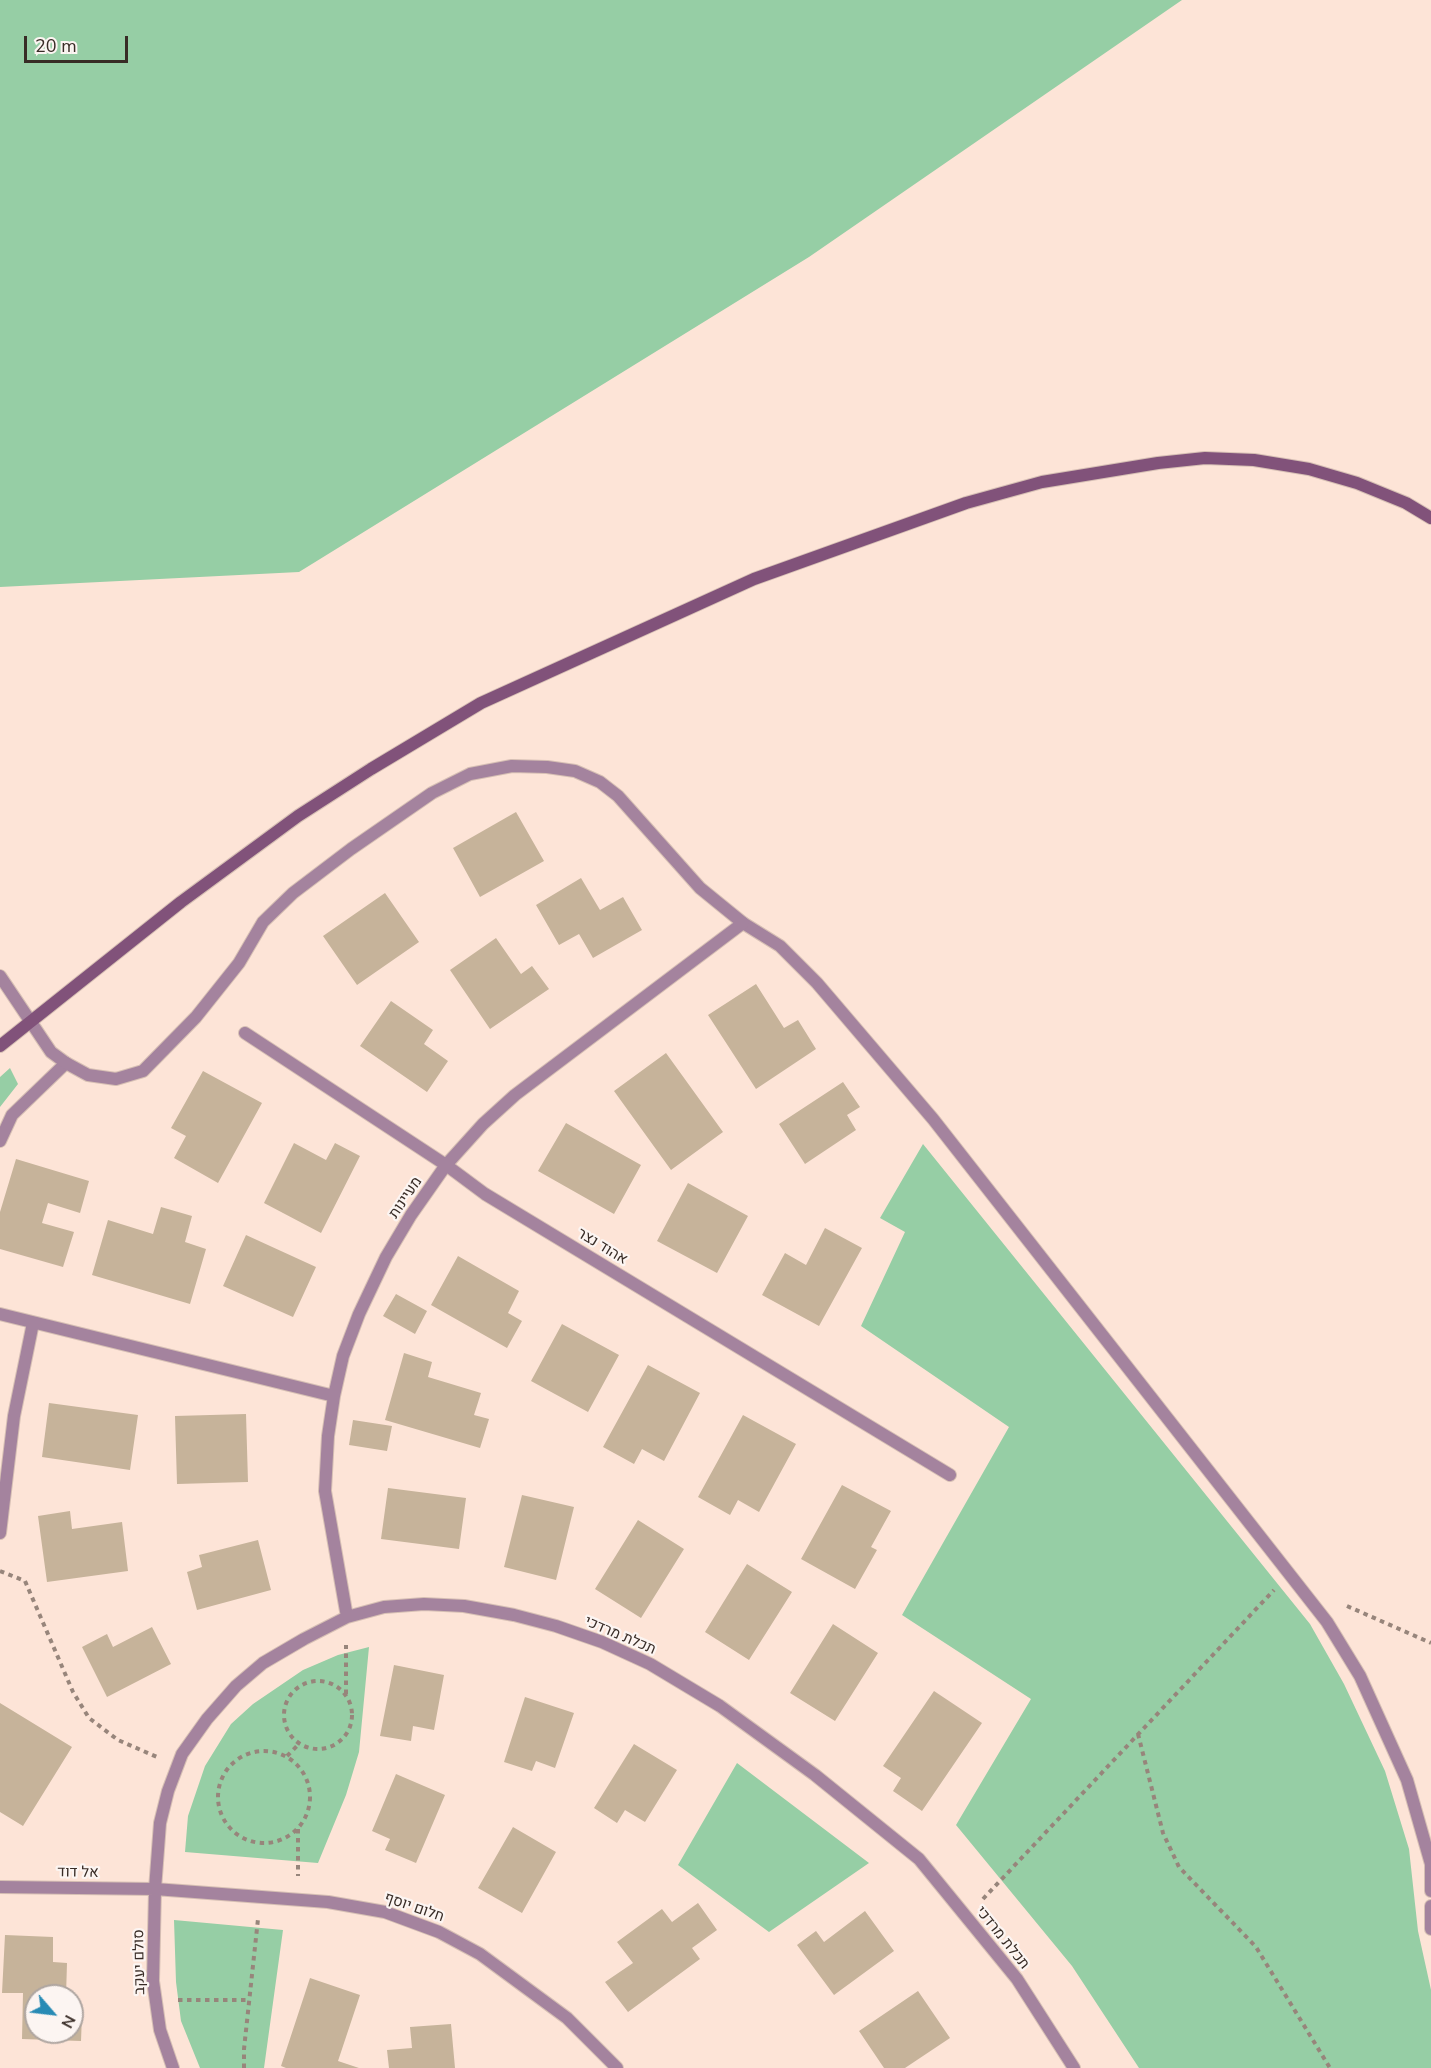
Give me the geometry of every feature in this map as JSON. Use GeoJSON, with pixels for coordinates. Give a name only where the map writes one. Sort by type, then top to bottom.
{"type":"FeatureCollection","features":[{"type":"Feature","properties":{"kind":"main road"},"geometry":{"type":"LineString","coordinates":[[0,1047],[181,902],[297,816],[370,769],[482,703],[754,579],[966,503],[1042,482],[1158,463],[1205,458],[1254,460],[1309,469],[1357,483],[1406,503],[1431,518]]}},
{"type":"Feature","properties":{"kind":"street"},"geometry":{"type":"LineString","coordinates":[[0,976],[51,1052],[66,1064],[88,1076],[116,1079],[143,1071],[196,1017],[239,963],[263,922],[293,893],[351,849],[432,793],[470,774],[512,766],[575,771],[600,782],[618,796],[700,888],[743,923],[780,945],[817,983],[933,1119],[1327,1622],[1360,1676],[1407,1780],[1431,1864],[1431,1891]]}},
{"type":"Feature","properties":{"kind":"street","name":"מעיינות"},"geometry":{"type":"LineString","coordinates":[[347,1617],[325,1491],[328,1436],[334,1396],[344,1356],[359,1314],[386,1257],[411,1215],[446,1165],[483,1124],[515,1095],[743,923]]}},
{"type":"Feature","properties":{"kind":"street","name":"אהוד נצר"},"geometry":{"type":"LineString","coordinates":[[245,1033],[446,1165],[485,1194],[950,1475]]}},
{"type":"Feature","properties":{"kind":"street"},"geometry":{"type":"LineString","coordinates":[[0,1141],[12,1115],[66,1064]]}},
{"type":"Feature","properties":{"kind":"street"},"geometry":{"type":"LineString","coordinates":[[0,1314],[334,1396]]}},
{"type":"Feature","properties":{"kind":"street"},"geometry":{"type":"LineString","coordinates":[[0,1533],[14,1416],[33,1323]]}},
{"type":"Feature","properties":{"kind":"street","name":"תכלת מרדכי"},"geometry":{"type":"LineString","coordinates":[[155,1889],[160,1822],[168,1791],[182,1754],[236,1686],[263,1663],[347,1617],[384,1607],[424,1604],[464,1606],[514,1615],[556,1626],[602,1642],[650,1664],[720,1706],[815,1775],[919,1859],[1017,1979],[1074,2068]]}},
{"type":"Feature","properties":{"kind":"street","name":"אל דוד"},"geometry":{"type":"LineString","coordinates":[[0,1887],[155,1889]]}},
{"type":"Feature","properties":{"kind":"street","name":"חלום יוסף"},"geometry":{"type":"LineString","coordinates":[[155,1889],[328,1902],[385,1912],[439,1932],[480,1954],[550,2005],[567,2018],[617,2068]]}},
{"type":"Feature","properties":{"kind":"street","name":"סולם יעקב"},"geometry":{"type":"LineString","coordinates":[[155,1889],[153,1982],[160,2030],[173,2068]]}},
{"type":"Feature","properties":{"kind":"street"},"geometry":{"type":"LineString","coordinates":[[1431,1906],[1431,1929]]}},
{"type":"Feature","properties":{"kind":"path"},"geometry":{"type":"LineString","coordinates":[[0,1571],[25,1581],[73,1692],[89,1718],[118,1740],[178,1766]]}},
{"type":"Feature","properties":{"kind":"path"},"geometry":{"type":"LineString","coordinates":[[966,1917],[1288,1574]]}},
{"type":"Feature","properties":{"kind":"path"},"geometry":{"type":"LineString","coordinates":[[1340,1603],[1431,1643]]}},
{"type":"Feature","properties":{"kind":"path"},"geometry":{"type":"LineString","coordinates":[[345,1695],[347,1617]]}},
{"type":"Feature","properties":{"kind":"path"},"geometry":{"type":"LineString","coordinates":[[326,1682],[337,1687],[351,1706],[352,1718],[349,1730],[343,1739],[322,1750],[298,1745],[288,1734],[284,1723],[283,1711],[288,1698],[296,1688],[306,1683],[326,1682]]}},
{"type":"Feature","properties":{"kind":"path"},"geometry":{"type":"LineString","coordinates":[[1138,1734],[1163,1833],[1179,1867],[1256,1947],[1330,2068]]}},
{"type":"Feature","properties":{"kind":"path"},"geometry":{"type":"LineString","coordinates":[[287,1756],[298,1745]]}},
{"type":"Feature","properties":{"kind":"path"},"geometry":{"type":"LineString","coordinates":[[262,1750],[287,1756],[300,1767],[308,1780],[310,1796],[308,1812],[298,1828],[285,1838],[270,1843],[254,1842],[239,1836],[223,1818],[219,1802],[219,1786],[223,1776],[232,1763],[246,1754],[262,1750]]}},
{"type":"Feature","properties":{"kind":"path"},"geometry":{"type":"LineString","coordinates":[[298,1828],[298,1900]]}},
{"type":"Feature","properties":{"kind":"path"},"geometry":{"type":"LineString","coordinates":[[244,2068],[260,1897]]}},
{"type":"Feature","properties":{"kind":"path"},"geometry":{"type":"LineString","coordinates":[[156,2000],[249,2000]]}},
{"type":"Feature","properties":{"kind":"green space"},"geometry":{"type":"Polygon","coordinates":[[[0,0],[1182,0],[809,257],[299,572],[0,587],[0,0]]]}},
{"type":"Feature","properties":{"kind":"green space"},"geometry":{"type":"Polygon","coordinates":[[[10,1068],[18,1084],[0,1107],[0,1077],[10,1068]]]}},
{"type":"Feature","properties":{"kind":"green space"},"geometry":{"type":"Polygon","coordinates":[[[923,1144],[1310,1624],[1344,1684],[1385,1771],[1409,1849],[1418,1931],[1431,1990],[1431,2068],[1139,2068],[1072,1966],[956,1825],[1031,1699],[902,1615],[1009,1427],[861,1326],[905,1232],[880,1218],[923,1144]]]}},
{"type":"Feature","properties":{"kind":"green space"},"geometry":{"type":"Polygon","coordinates":[[[369,1647],[359,1752],[346,1795],[318,1863],[185,1852],[188,1816],[205,1766],[231,1724],[253,1704],[303,1670],[338,1655],[369,1647]]]}},
{"type":"Feature","properties":{"kind":"green space"},"geometry":{"type":"Polygon","coordinates":[[[737,1763],[869,1863],[769,1932],[678,1865],[737,1763]]]}},
{"type":"Feature","properties":{"kind":"green space"},"geometry":{"type":"Polygon","coordinates":[[[174,1920],[283,1930],[264,2068],[200,2068],[181,2021],[176,1982],[174,1920]]]}},
{"type":"Feature","properties":{"kind":"building"},"geometry":{"type":"Polygon","coordinates":[[[516,812],[544,861],[480,897],[453,848],[516,812]]]}},
{"type":"Feature","properties":{"kind":"building"},"geometry":{"type":"Polygon","coordinates":[[[581,878],[600,910],[623,897],[642,930],[593,958],[579,934],[559,945],[536,905],[581,878]]]}},
{"type":"Feature","properties":{"kind":"building"},"geometry":{"type":"Polygon","coordinates":[[[385,893],[419,942],[357,985],[323,936],[385,893]]]}},
{"type":"Feature","properties":{"kind":"building"},"geometry":{"type":"Polygon","coordinates":[[[496,938],[521,974],[532,966],[549,989],[490,1029],[450,970],[496,938]]]}},
{"type":"Feature","properties":{"kind":"building"},"geometry":{"type":"Polygon","coordinates":[[[756,984],[784,1028],[798,1020],[816,1049],[756,1089],[708,1015],[756,984]]]}},
{"type":"Feature","properties":{"kind":"building"},"geometry":{"type":"Polygon","coordinates":[[[391,1001],[433,1030],[424,1044],[448,1061],[427,1092],[360,1046],[391,1001]]]}},
{"type":"Feature","properties":{"kind":"building"},"geometry":{"type":"Polygon","coordinates":[[[666,1053],[723,1132],[671,1170],[614,1091],[666,1053]]]}},
{"type":"Feature","properties":{"kind":"building"},"geometry":{"type":"Polygon","coordinates":[[[203,1071],[262,1103],[218,1183],[174,1158],[186,1136],[171,1128],[203,1071]]]}},
{"type":"Feature","properties":{"kind":"building"},"geometry":{"type":"Polygon","coordinates":[[[843,1082],[860,1107],[847,1115],[856,1130],[805,1164],[779,1124],[843,1082]]]}},
{"type":"Feature","properties":{"kind":"building"},"geometry":{"type":"Polygon","coordinates":[[[566,1123],[641,1165],[614,1214],[538,1171],[566,1123]]]}},
{"type":"Feature","properties":{"kind":"building"},"geometry":{"type":"Polygon","coordinates":[[[294,1143],[326,1160],[335,1143],[360,1156],[321,1233],[264,1203],[294,1143]]]}},
{"type":"Feature","properties":{"kind":"building"},"geometry":{"type":"Polygon","coordinates":[[[16,1159],[89,1181],[80,1213],[48,1203],[42,1223],[74,1232],[63,1267],[0,1249],[0,1212],[16,1159]]]}},
{"type":"Feature","properties":{"kind":"building"},"geometry":{"type":"Polygon","coordinates":[[[688,1183],[748,1216],[717,1273],[657,1241],[688,1183]]]}},
{"type":"Feature","properties":{"kind":"building"},"geometry":{"type":"Polygon","coordinates":[[[161,1207],[192,1216],[185,1242],[206,1249],[190,1304],[92,1275],[108,1220],[153,1234],[161,1207]]]}},
{"type":"Feature","properties":{"kind":"building"},"geometry":{"type":"Polygon","coordinates":[[[825,1228],[862,1248],[819,1326],[762,1295],[785,1253],[806,1265],[825,1228]]]}},
{"type":"Feature","properties":{"kind":"building"},"geometry":{"type":"Polygon","coordinates":[[[246,1235],[316,1267],[293,1317],[223,1286],[246,1235]]]}},
{"type":"Feature","properties":{"kind":"building"},"geometry":{"type":"Polygon","coordinates":[[[458,1256],[519,1291],[508,1313],[522,1321],[507,1348],[431,1305],[458,1256]]]}},
{"type":"Feature","properties":{"kind":"building"},"geometry":{"type":"Polygon","coordinates":[[[396,1294],[427,1311],[415,1334],[383,1316],[396,1294]]]}},
{"type":"Feature","properties":{"kind":"building"},"geometry":{"type":"Polygon","coordinates":[[[562,1324],[619,1355],[588,1412],[531,1381],[562,1324]]]}},
{"type":"Feature","properties":{"kind":"building"},"geometry":{"type":"Polygon","coordinates":[[[404,1353],[432,1362],[428,1377],[481,1393],[474,1415],[489,1419],[480,1448],[385,1420],[404,1353]]]}},
{"type":"Feature","properties":{"kind":"building"},"geometry":{"type":"Polygon","coordinates":[[[648,1365],[700,1393],[664,1461],[642,1449],[634,1464],[603,1447],[648,1365]]]}},
{"type":"Feature","properties":{"kind":"building"},"geometry":{"type":"Polygon","coordinates":[[[49,1403],[138,1415],[130,1470],[42,1457],[49,1403]]]}},
{"type":"Feature","properties":{"kind":"building"},"geometry":{"type":"Polygon","coordinates":[[[246,1414],[248,1482],[177,1484],[175,1416],[246,1414]]]}},
{"type":"Feature","properties":{"kind":"building"},"geometry":{"type":"Polygon","coordinates":[[[743,1415],[796,1444],[759,1512],[738,1500],[730,1515],[698,1497],[743,1415]]]}},
{"type":"Feature","properties":{"kind":"building"},"geometry":{"type":"Polygon","coordinates":[[[353,1420],[392,1426],[387,1451],[349,1445],[353,1420]]]}},
{"type":"Feature","properties":{"kind":"building"},"geometry":{"type":"Polygon","coordinates":[[[842,1485],[891,1511],[871,1547],[877,1550],[855,1589],[801,1559],[842,1485]]]}},
{"type":"Feature","properties":{"kind":"building"},"geometry":{"type":"Polygon","coordinates":[[[388,1488],[466,1498],[459,1549],[381,1539],[388,1488]]]}},
{"type":"Feature","properties":{"kind":"building"},"geometry":{"type":"Polygon","coordinates":[[[522,1495],[574,1507],[556,1580],[504,1567],[522,1495]]]}},
{"type":"Feature","properties":{"kind":"building"},"geometry":{"type":"Polygon","coordinates":[[[70,1511],[72,1529],[122,1522],[128,1571],[47,1582],[38,1516],[70,1511]]]}},
{"type":"Feature","properties":{"kind":"building"},"geometry":{"type":"Polygon","coordinates":[[[638,1520],[684,1549],[641,1618],[595,1589],[638,1520]]]}},
{"type":"Feature","properties":{"kind":"building"},"geometry":{"type":"Polygon","coordinates":[[[258,1540],[271,1590],[197,1610],[187,1572],[202,1567],[199,1555],[258,1540]]]}},
{"type":"Feature","properties":{"kind":"building"},"geometry":{"type":"Polygon","coordinates":[[[747,1564],[792,1592],[749,1660],[705,1632],[747,1564]]]}},
{"type":"Feature","properties":{"kind":"building"},"geometry":{"type":"Polygon","coordinates":[[[833,1624],[878,1653],[835,1721],[790,1693],[833,1624]]]}},
{"type":"Feature","properties":{"kind":"building"},"geometry":{"type":"Polygon","coordinates":[[[152,1627],[171,1664],[107,1697],[82,1647],[107,1634],[113,1647],[152,1627]]]}},
{"type":"Feature","properties":{"kind":"building"},"geometry":{"type":"Polygon","coordinates":[[[394,1665],[444,1675],[434,1730],[413,1726],[411,1741],[380,1736],[394,1665]]]}},
{"type":"Feature","properties":{"kind":"building"},"geometry":{"type":"Polygon","coordinates":[[[934,1691],[982,1723],[922,1811],[893,1791],[901,1778],[883,1766],[934,1691]]]}},
{"type":"Feature","properties":{"kind":"building"},"geometry":{"type":"Polygon","coordinates":[[[525,1697],[574,1713],[555,1768],[536,1761],[532,1771],[504,1762],[525,1697]]]}},
{"type":"Feature","properties":{"kind":"building"},"geometry":{"type":"Polygon","coordinates":[[[0,1703],[72,1747],[23,1826],[0,1812],[0,1703]]]}},
{"type":"Feature","properties":{"kind":"building"},"geometry":{"type":"Polygon","coordinates":[[[634,1744],[677,1770],[645,1822],[625,1810],[617,1823],[594,1808],[634,1744]]]}},
{"type":"Feature","properties":{"kind":"building"},"geometry":{"type":"Polygon","coordinates":[[[396,1774],[445,1795],[416,1863],[385,1850],[390,1839],[372,1831],[396,1774]]]}},
{"type":"Feature","properties":{"kind":"building"},"geometry":{"type":"Polygon","coordinates":[[[513,1827],[556,1852],[522,1913],[478,1888],[513,1827]]]}},
{"type":"Feature","properties":{"kind":"building"},"geometry":{"type":"Polygon","coordinates":[[[698,1903],[717,1930],[692,1948],[700,1959],[628,2012],[605,1982],[633,1963],[617,1942],[662,1909],[672,1922],[698,1903]]]}},
{"type":"Feature","properties":{"kind":"building"},"geometry":{"type":"Polygon","coordinates":[[[865,1911],[894,1951],[834,1995],[797,1945],[816,1931],[824,1942],[865,1911]]]}},
{"type":"Feature","properties":{"kind":"building"},"geometry":{"type":"Polygon","coordinates":[[[5,1935],[53,1937],[53,1962],[67,1963],[66,1984],[24,1984],[24,2039],[22,2039],[23,1993],[2,1993],[5,1935]]]}},
{"type":"Feature","properties":{"kind":"building"},"geometry":{"type":"Polygon","coordinates":[[[310,1978],[360,1995],[338,2061],[359,2068],[286,2068],[281,2066],[310,1978]]]}},
{"type":"Feature","properties":{"kind":"building"},"geometry":{"type":"Polygon","coordinates":[[[918,1991],[950,2038],[905,2068],[884,2068],[859,2031],[918,1991]]]}},
{"type":"Feature","properties":{"kind":"building"},"geometry":{"type":"Polygon","coordinates":[[[451,2024],[455,2068],[389,2068],[387,2050],[412,2048],[410,2027],[451,2024]]]}}]}
